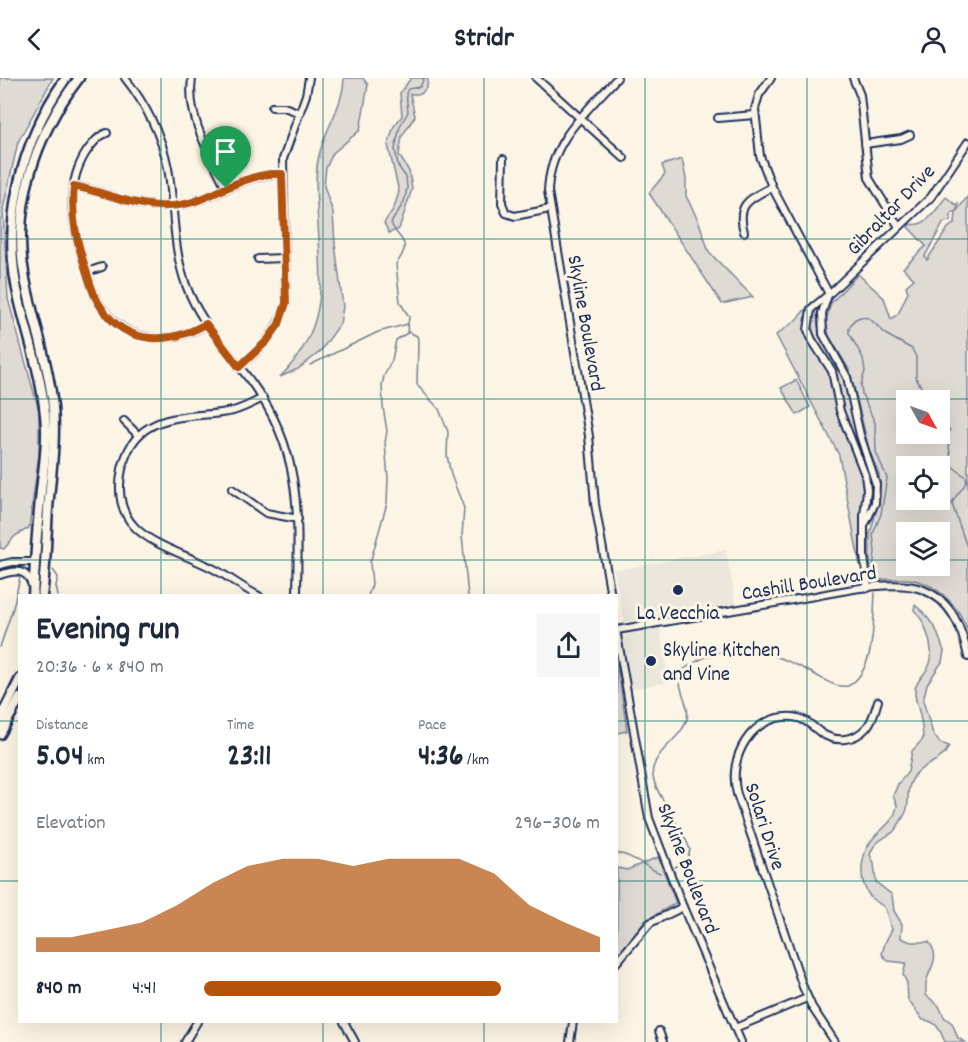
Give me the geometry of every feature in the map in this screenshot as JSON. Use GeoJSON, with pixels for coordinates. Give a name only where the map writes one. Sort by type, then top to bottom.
{"type":"FeatureCollection","features":[{"type":"Feature","properties":{"kind":"main road"},"geometry":{"type":"LineString","coordinates":[[33,592],[46,429],[42,390],[16,282],[13,229],[18,186],[30,143],[44,113],[66,78]]}},
{"type":"Feature","properties":{"kind":"main road"},"geometry":{"type":"LineString","coordinates":[[43,591],[54,421],[50,383],[24,276],[22,215],[29,174],[39,144],[58,107],[79,78]]}},
{"type":"Feature","properties":{"kind":"main road"},"geometry":{"type":"LineString","coordinates":[[35,562],[43,591]]}},
{"type":"Feature","properties":{"kind":"main road"},"geometry":{"type":"LineString","coordinates":[[0,719],[18,683]]}},
{"type":"Feature","properties":{"kind":"main road"},"geometry":{"type":"LineString","coordinates":[[0,734],[18,702]]}},
{"type":"Feature","properties":{"kind":"street"},"geometry":{"type":"LineString","coordinates":[[125,78],[142,101],[163,148],[168,170],[176,244],[191,299],[206,324],[262,398],[277,424],[287,453],[294,479],[298,519],[297,594]]}},
{"type":"Feature","properties":{"kind":"street"},"geometry":{"type":"LineString","coordinates":[[192,78],[191,98],[197,124],[226,188]]}},
{"type":"Feature","properties":{"kind":"street"},"geometry":{"type":"LineString","coordinates":[[239,367],[260,349],[279,324],[286,293],[282,174],[285,150],[306,95],[309,78]]}},
{"type":"Feature","properties":{"kind":"street"},"geometry":{"type":"LineString","coordinates":[[536,78],[624,158]]}},
{"type":"Feature","properties":{"kind":"street","name":"Skyline Boulevard"},"geometry":{"type":"LineString","coordinates":[[611,594],[596,508],[589,436],[550,209],[549,178],[554,156],[564,138],[617,78]]}},
{"type":"Feature","properties":{"kind":"street"},"geometry":{"type":"LineString","coordinates":[[771,78],[759,95],[755,115],[760,156],[772,187],[829,294]]}},
{"type":"Feature","properties":{"kind":"street"},"geometry":{"type":"LineString","coordinates":[[853,78],[860,95],[868,173],[872,185],[899,227]]}},
{"type":"Feature","properties":{"kind":"street"},"geometry":{"type":"LineString","coordinates":[[272,107],[300,113]]}},
{"type":"Feature","properties":{"kind":"street"},"geometry":{"type":"LineString","coordinates":[[718,118],[755,115]]}},
{"type":"Feature","properties":{"kind":"street"},"geometry":{"type":"LineString","coordinates":[[107,133],[97,138],[82,159],[74,186],[72,208],[74,229],[92,290],[103,310],[130,332],[166,339],[189,333],[206,324]]}},
{"type":"Feature","properties":{"kind":"street"},"geometry":{"type":"LineString","coordinates":[[865,144],[901,139],[910,135]]}},
{"type":"Feature","properties":{"kind":"street","name":"Gibraltar Drive"},"geometry":{"type":"LineString","coordinates":[[868,588],[864,556],[867,490],[865,475],[840,411],[834,377],[808,330],[811,309],[936,191],[968,142]]}},
{"type":"Feature","properties":{"kind":"street"},"geometry":{"type":"LineString","coordinates":[[503,159],[502,203],[506,213],[514,216],[550,209]]}},
{"type":"Feature","properties":{"kind":"street"},"geometry":{"type":"LineString","coordinates":[[74,186],[146,206],[172,206],[196,201],[260,175],[282,174]]}},
{"type":"Feature","properties":{"kind":"street"},"geometry":{"type":"LineString","coordinates":[[744,232],[741,216],[743,208],[753,197],[772,187]]}},
{"type":"Feature","properties":{"kind":"street"},"geometry":{"type":"LineString","coordinates":[[258,259],[284,258]]}},
{"type":"Feature","properties":{"kind":"street"},"geometry":{"type":"LineString","coordinates":[[87,272],[102,267]]}},
{"type":"Feature","properties":{"kind":"street","name":"Gibraltar Drive"},"geometry":{"type":"LineString","coordinates":[[829,294],[822,313],[822,329],[847,376],[862,441],[876,484],[875,503],[865,523]]}},
{"type":"Feature","properties":{"kind":"street"},"geometry":{"type":"LineString","coordinates":[[256,594],[220,572],[151,540],[131,524],[122,508],[119,483],[124,459],[138,435],[147,428],[165,421],[231,411],[262,398]]}},
{"type":"Feature","properties":{"kind":"street"},"geometry":{"type":"LineString","coordinates":[[124,421],[138,435]]}},
{"type":"Feature","properties":{"kind":"street"},"geometry":{"type":"LineString","coordinates":[[232,489],[266,513],[298,519]]}},
{"type":"Feature","properties":{"kind":"street"},"geometry":{"type":"LineString","coordinates":[[0,565],[17,561],[35,562]]}},
{"type":"Feature","properties":{"kind":"street"},"geometry":{"type":"LineString","coordinates":[[0,575],[18,570],[24,573],[30,580],[33,592]]}},
{"type":"Feature","properties":{"kind":"street","name":"Cashill Boulevard"},"geometry":{"type":"LineString","coordinates":[[618,629],[868,588],[903,585],[920,588],[933,594],[946,605],[956,618],[968,657]]}},
{"type":"Feature","properties":{"kind":"street","name":"Skyline Boulevard"},"geometry":{"type":"LineString","coordinates":[[618,635],[647,811],[657,843],[683,907],[741,1042]]}},
{"type":"Feature","properties":{"kind":"street","name":"Solari Drive"},"geometry":{"type":"LineString","coordinates":[[835,1042],[807,998],[736,794],[734,765],[748,737],[771,721],[787,717],[800,718],[828,737],[842,740],[856,735],[867,727],[878,701]]}},
{"type":"Feature","properties":{"kind":"street"},"geometry":{"type":"LineString","coordinates":[[618,961],[650,923],[683,907]]}},
{"type":"Feature","properties":{"kind":"street"},"geometry":{"type":"LineString","coordinates":[[735,1028],[807,998]]}},
{"type":"Feature","properties":{"kind":"street"},"geometry":{"type":"LineString","coordinates":[[185,1042],[196,1023]]}},
{"type":"Feature","properties":{"kind":"street"},"geometry":{"type":"LineString","coordinates":[[345,1023],[355,1042]]}},
{"type":"Feature","properties":{"kind":"street"},"geometry":{"type":"LineString","coordinates":[[570,1042],[573,1023]]}},
{"type":"Feature","properties":{"kind":"street"},"geometry":{"type":"LineString","coordinates":[[659,1031],[663,1042]]}},
{"type":"Feature","properties":{"kind":"shaded area"},"geometry":{"type":"Polygon","coordinates":[[[0,78],[53,78],[18,142],[3,209],[8,299],[39,411],[39,454],[29,528],[15,536],[4,549],[0,548],[0,78]]]}},
{"type":"Feature","properties":{"kind":"shaded area"},"geometry":{"type":"Polygon","coordinates":[[[344,78],[363,78],[368,85],[360,130],[333,153],[326,168],[324,186],[333,213],[343,307],[340,324],[320,352],[298,369],[280,377],[309,338],[316,318],[321,276],[316,189],[317,166],[324,139],[337,109],[344,78]]]}},
{"type":"Feature","properties":{"kind":"shaded area"},"geometry":{"type":"Polygon","coordinates":[[[411,78],[428,78],[427,87],[421,94],[410,94],[415,116],[402,136],[399,155],[409,171],[412,189],[399,229],[389,233],[384,223],[394,208],[399,192],[388,145],[394,126],[402,116],[400,93],[411,78]]]}},
{"type":"Feature","properties":{"kind":"shaded area"},"geometry":{"type":"Polygon","coordinates":[[[682,159],[686,179],[686,196],[699,222],[709,252],[753,297],[722,304],[649,193],[665,174],[662,165],[682,159]]]}},
{"type":"Feature","properties":{"kind":"shaded area"},"geometry":{"type":"Polygon","coordinates":[[[968,196],[968,631],[959,612],[945,596],[927,584],[906,579],[873,580],[870,562],[870,534],[880,497],[879,474],[870,453],[850,371],[829,336],[826,321],[831,303],[858,274],[884,298],[891,319],[898,314],[908,292],[906,286],[914,279],[903,268],[926,246],[908,227],[910,224],[926,220],[946,197],[956,205],[958,203],[957,210],[951,214],[951,221],[944,222],[925,256],[927,260],[948,228],[955,223],[956,212],[968,196]]]}},
{"type":"Feature","properties":{"kind":"shaded area"},"geometry":{"type":"Polygon","coordinates":[[[812,302],[805,320],[807,337],[829,372],[837,409],[864,483],[860,524],[860,566],[839,455],[776,335],[795,321],[812,302]]]}},
{"type":"Feature","properties":{"kind":"shaded area"},"geometry":{"type":"Polygon","coordinates":[[[820,304],[817,315],[818,326],[826,346],[842,372],[858,437],[871,471],[873,486],[869,508],[871,493],[868,474],[841,405],[836,375],[812,332],[812,314],[820,304]]]}},
{"type":"Feature","properties":{"kind":"shaded area"},"geometry":{"type":"Polygon","coordinates":[[[796,380],[810,407],[797,415],[781,388],[796,380]]]}},
{"type":"Feature","properties":{"kind":"shaded area"},"geometry":{"type":"Polygon","coordinates":[[[726,550],[736,604],[628,622],[624,620],[614,570],[726,550]]]}},
{"type":"Feature","properties":{"kind":"shaded area"},"geometry":{"type":"Polygon","coordinates":[[[915,605],[936,629],[944,651],[942,662],[927,684],[923,701],[933,734],[940,743],[949,746],[942,756],[915,775],[909,786],[905,814],[894,832],[881,839],[870,855],[874,864],[876,882],[892,895],[894,911],[902,924],[901,938],[911,942],[929,942],[932,947],[935,957],[926,981],[926,995],[939,1006],[944,1017],[952,1023],[958,1038],[965,1042],[945,1042],[938,1027],[932,1022],[923,1020],[908,1000],[907,983],[903,975],[906,963],[888,961],[882,954],[892,929],[884,907],[871,897],[865,888],[862,872],[867,848],[895,814],[897,805],[893,796],[898,784],[908,772],[912,751],[923,739],[915,689],[929,666],[931,653],[925,628],[914,610],[915,605]]]}},
{"type":"Feature","properties":{"kind":"shaded area"},"geometry":{"type":"Polygon","coordinates":[[[660,628],[669,682],[631,689],[624,639],[630,633],[660,628]]]}},
{"type":"Feature","properties":{"kind":"shaded area"},"geometry":{"type":"Polygon","coordinates":[[[618,669],[627,731],[618,733],[618,669]]]}},
{"type":"Feature","properties":{"kind":"shaded area"},"geometry":{"type":"Polygon","coordinates":[[[658,857],[676,903],[646,920],[618,955],[618,868],[627,870],[658,857]]]}},
{"type":"Feature","properties":{"kind":"waterway"},"geometry":{"type":"LineString","coordinates":[[407,332],[409,317],[400,302],[396,264],[404,250],[404,245],[391,223],[404,202],[407,188],[406,177],[398,166],[395,149],[400,126],[408,112],[406,93],[408,89],[420,87],[424,78]]}},
{"type":"Feature","properties":{"kind":"waterway"},"geometry":{"type":"LineString","coordinates":[[875,580],[873,534],[881,514],[887,478],[876,452],[875,423],[862,394],[861,385],[865,371],[863,358],[849,333],[854,320],[860,317],[869,318],[887,335],[912,349],[916,357],[916,378],[923,390]]}},
{"type":"Feature","properties":{"kind":"waterway"},"geometry":{"type":"LineString","coordinates":[[310,365],[378,332],[408,324]]}},
{"type":"Feature","properties":{"kind":"waterway"},"geometry":{"type":"LineString","coordinates":[[369,594],[372,584],[370,563],[387,503],[388,478],[385,443],[387,431],[382,385],[392,360],[396,340],[409,332],[417,336],[418,340],[417,385],[439,409],[448,432],[447,455],[451,475],[464,508],[462,536],[468,594]]}},
{"type":"Feature","properties":{"kind":"waterway"},"geometry":{"type":"LineString","coordinates":[[949,444],[952,466],[967,478],[952,504],[968,550]]}},
{"type":"Feature","properties":{"kind":"waterway"},"geometry":{"type":"LineString","coordinates":[[53,570],[58,577],[58,594]]}},
{"type":"Feature","properties":{"kind":"waterway"},"geometry":{"type":"LineString","coordinates":[[0,647],[20,577]]}},
{"type":"Feature","properties":{"kind":"waterway"},"geometry":{"type":"LineString","coordinates":[[675,867],[687,859],[690,850],[656,786],[653,768],[687,719],[687,706],[680,682],[683,670],[716,653],[748,650],[781,658],[830,683],[848,686],[864,669],[868,657],[873,630],[875,593]]}},
{"type":"Feature","properties":{"kind":"waterway"},"geometry":{"type":"LineString","coordinates":[[618,853],[660,873]]}},
{"type":"Feature","properties":{"kind":"place","name":"La Vecchia"},"geometry":{"type":"Point","coordinates":[678,590]}},
{"type":"Feature","properties":{"kind":"place","name":"Skyline Kitchen and Vine"},"geometry":{"type":"Point","coordinates":[651,661]}},
{"type":"Feature","properties":{"kind":"route"},"geometry":{"type":"LineString","coordinates":[[282,174],[286,303],[279,324],[267,341],[239,367],[206,324],[182,335],[161,339],[134,333],[111,319],[92,290],[75,235],[72,216],[74,186],[155,207],[185,204],[226,188],[260,175],[282,174]]}}]}
